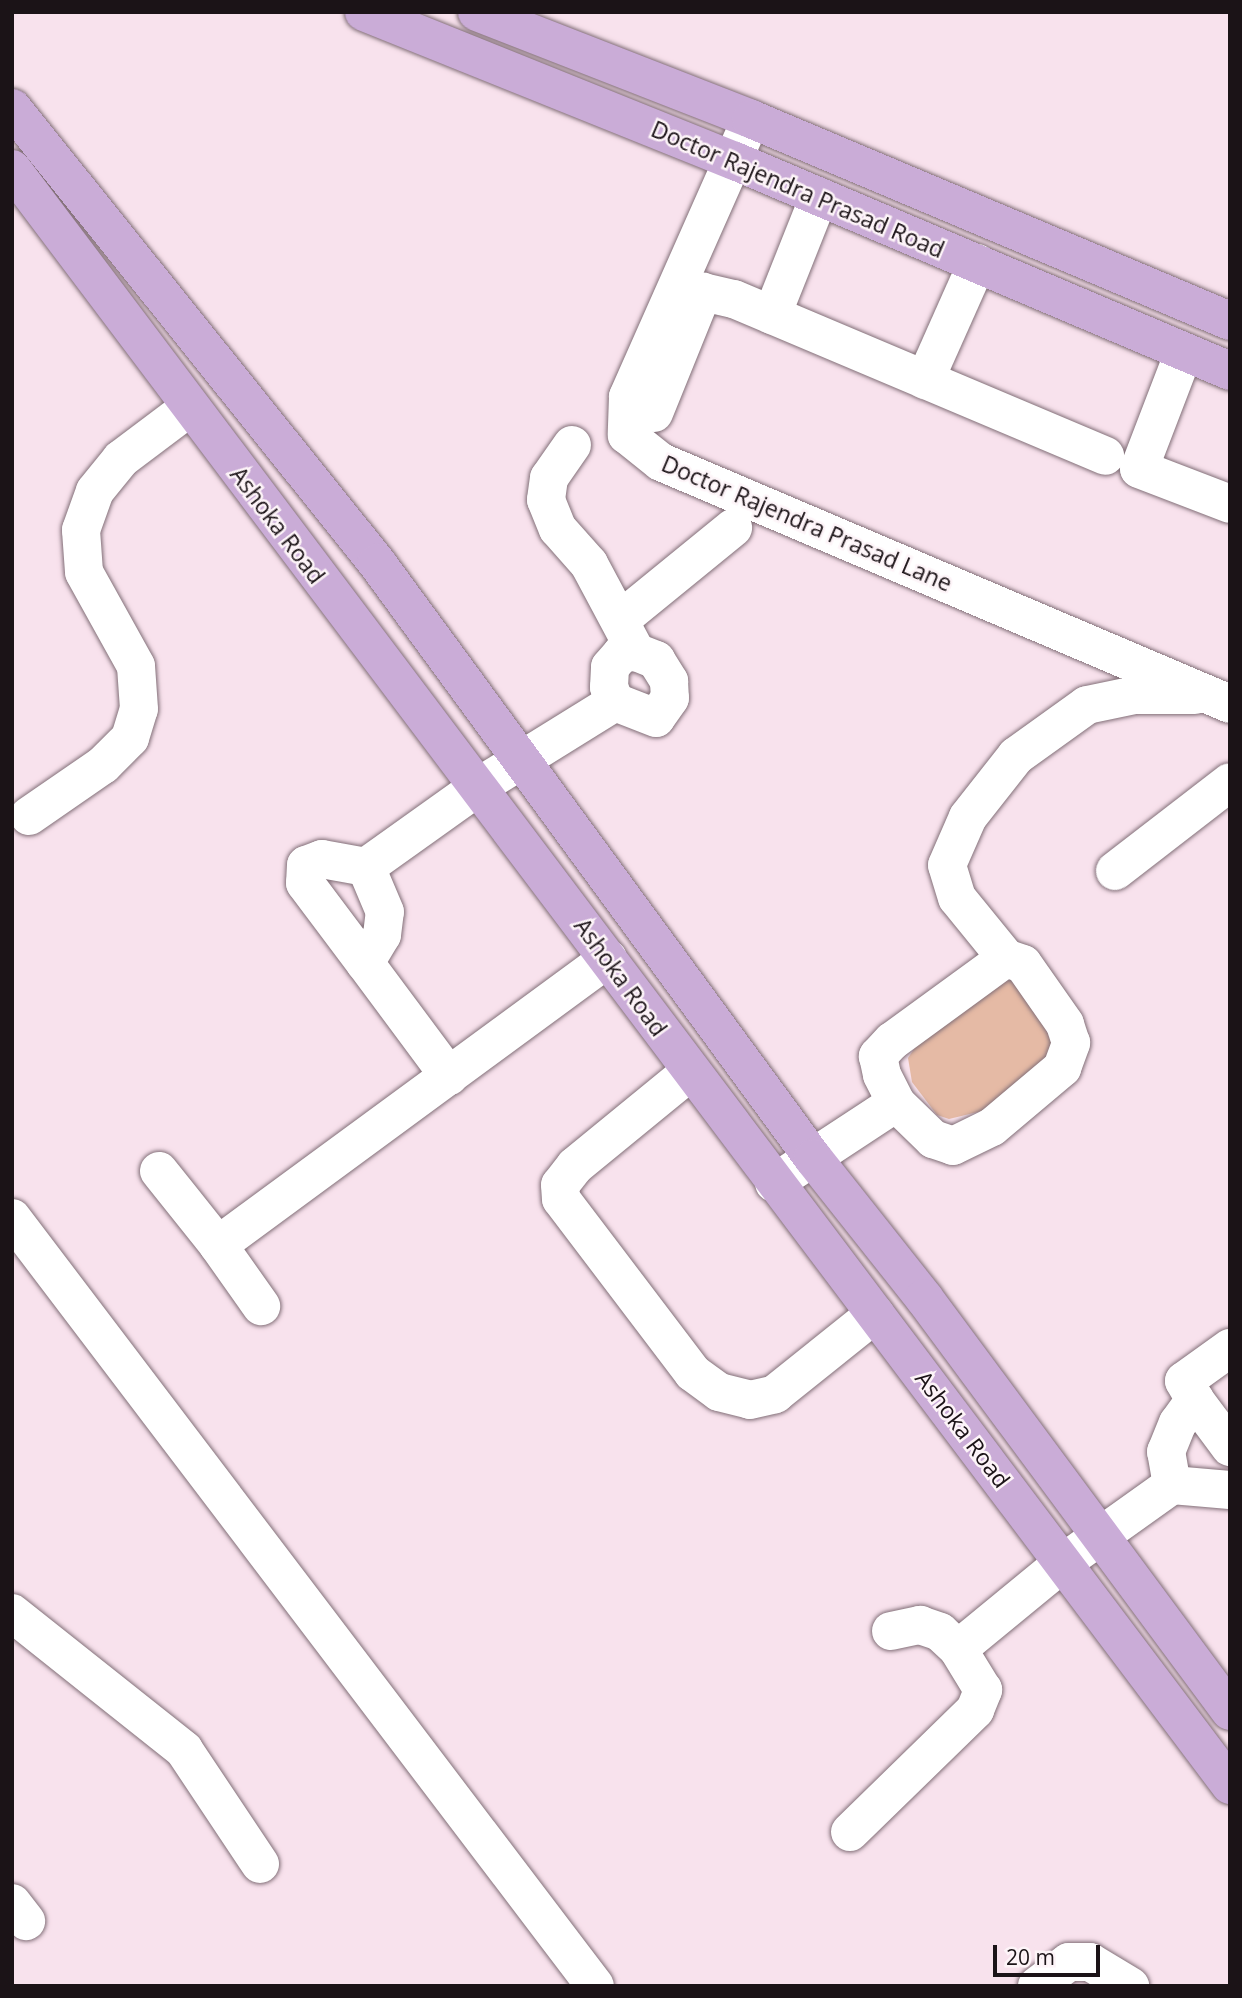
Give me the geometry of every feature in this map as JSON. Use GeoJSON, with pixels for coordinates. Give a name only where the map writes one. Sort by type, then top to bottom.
{"type":"FeatureCollection","features":[{"type":"Feature","properties":{"kind":"main road","name":"Doctor Rajendra Prasad Road"},"geometry":{"type":"LineString","coordinates":[[364,12],[735,161],[1230,371]]}},
{"type":"Feature","properties":{"kind":"main road","name":"Doctor Rajendra Prasad Road"},"geometry":{"type":"LineString","coordinates":[[477,12],[751,119],[1230,321]]}},
{"type":"Feature","properties":{"kind":"main road","name":"Ashoka Road"},"geometry":{"type":"LineString","coordinates":[[12,108],[377,563],[813,1158],[924,1298],[1230,1711]]}},
{"type":"Feature","properties":{"kind":"main road","name":"Ashoka Road"},"geometry":{"type":"LineString","coordinates":[[12,169],[1230,1785]]}},
{"type":"Feature","properties":{"kind":"street","name":"Doctor Rajendra Prasad Lane"},"geometry":{"type":"LineString","coordinates":[[751,119],[735,161],[628,397],[627,435],[661,463],[1220,700]]}},
{"type":"Feature","properties":{"kind":"street"},"geometry":{"type":"LineString","coordinates":[[772,315],[819,197]]}},
{"type":"Feature","properties":{"kind":"street"},"geometry":{"type":"LineString","coordinates":[[925,380],[976,263]]}},
{"type":"Feature","properties":{"kind":"street"},"geometry":{"type":"LineString","coordinates":[[653,412],[703,292],[772,315],[1105,456]]}},
{"type":"Feature","properties":{"kind":"street"},"geometry":{"type":"LineString","coordinates":[[1184,352],[1139,469],[1230,504]]}},
{"type":"Feature","properties":{"kind":"street"},"geometry":{"type":"LineString","coordinates":[[29,816],[103,765],[130,738],[139,709],[136,666],[84,572],[81,530],[95,491],[121,459],[190,407]]}},
{"type":"Feature","properties":{"kind":"street"},"geometry":{"type":"LineString","coordinates":[[572,445],[549,478],[546,499],[558,530],[589,564],[628,636],[656,660],[669,681],[670,698],[656,718],[615,702],[609,687],[610,667],[622,653],[628,636],[733,528]]}},
{"type":"Feature","properties":{"kind":"street"},"geometry":{"type":"LineString","coordinates":[[1006,958],[892,1041],[878,1056],[882,1075],[896,1103],[933,1139],[953,1146],[992,1127],[1062,1068],[1071,1043],[1065,1024],[1023,964],[1006,958],[957,898],[947,865],[956,837],[1016,756],[1087,705],[1135,695],[1220,700]]}},
{"type":"Feature","properties":{"kind":"street"},"geometry":{"type":"LineString","coordinates":[[449,1076],[305,883],[306,865],[322,859],[366,867],[478,787],[615,702]]}},
{"type":"Feature","properties":{"kind":"street"},"geometry":{"type":"LineString","coordinates":[[1115,872],[1230,782]]}},
{"type":"Feature","properties":{"kind":"street"},"geometry":{"type":"LineString","coordinates":[[365,964],[382,935],[385,912],[366,867]]}},
{"type":"Feature","properties":{"kind":"street"},"geometry":{"type":"LineString","coordinates":[[218,1245],[608,959]]}},
{"type":"Feature","properties":{"kind":"street"},"geometry":{"type":"LineString","coordinates":[[691,1071],[575,1166],[561,1185],[561,1199],[692,1373],[719,1392],[750,1400],[775,1394],[875,1314]]}},
{"type":"Feature","properties":{"kind":"street"},"geometry":{"type":"LineString","coordinates":[[775,1183],[896,1103]]}},
{"type":"Feature","properties":{"kind":"street"},"geometry":{"type":"LineString","coordinates":[[159,1171],[218,1245],[261,1306]]}},
{"type":"Feature","properties":{"kind":"street"},"geometry":{"type":"LineString","coordinates":[[12,1218],[595,1986]]}},
{"type":"Feature","properties":{"kind":"street"},"geometry":{"type":"LineString","coordinates":[[1230,1348],[1184,1381],[1230,1447]]}},
{"type":"Feature","properties":{"kind":"street"},"geometry":{"type":"LineString","coordinates":[[1172,1485],[1166,1452],[1178,1423],[1195,1400]]}},
{"type":"Feature","properties":{"kind":"street"},"geometry":{"type":"LineString","coordinates":[[958,1649],[1064,1562],[1172,1485],[1230,1490]]}},
{"type":"Feature","properties":{"kind":"street"},"geometry":{"type":"LineString","coordinates":[[12,1613],[184,1750],[260,1864]]}},
{"type":"Feature","properties":{"kind":"street"},"geometry":{"type":"LineString","coordinates":[[850,1832],[975,1710],[983,1690],[958,1649],[940,1632],[920,1625],[891,1631]]}},
{"type":"Feature","properties":{"kind":"street"},"geometry":{"type":"LineString","coordinates":[[1037,1986],[1069,1962],[1090,1962],[1130,1986]]}},
{"type":"Feature","properties":{"kind":"shaded area"},"geometry":{"type":"Polygon","coordinates":[[[1018,979],[1055,1008],[1050,1066],[986,1110],[949,1119],[937,1115],[912,1082],[908,1058],[931,1024],[995,982],[1018,979]]]}}]}
